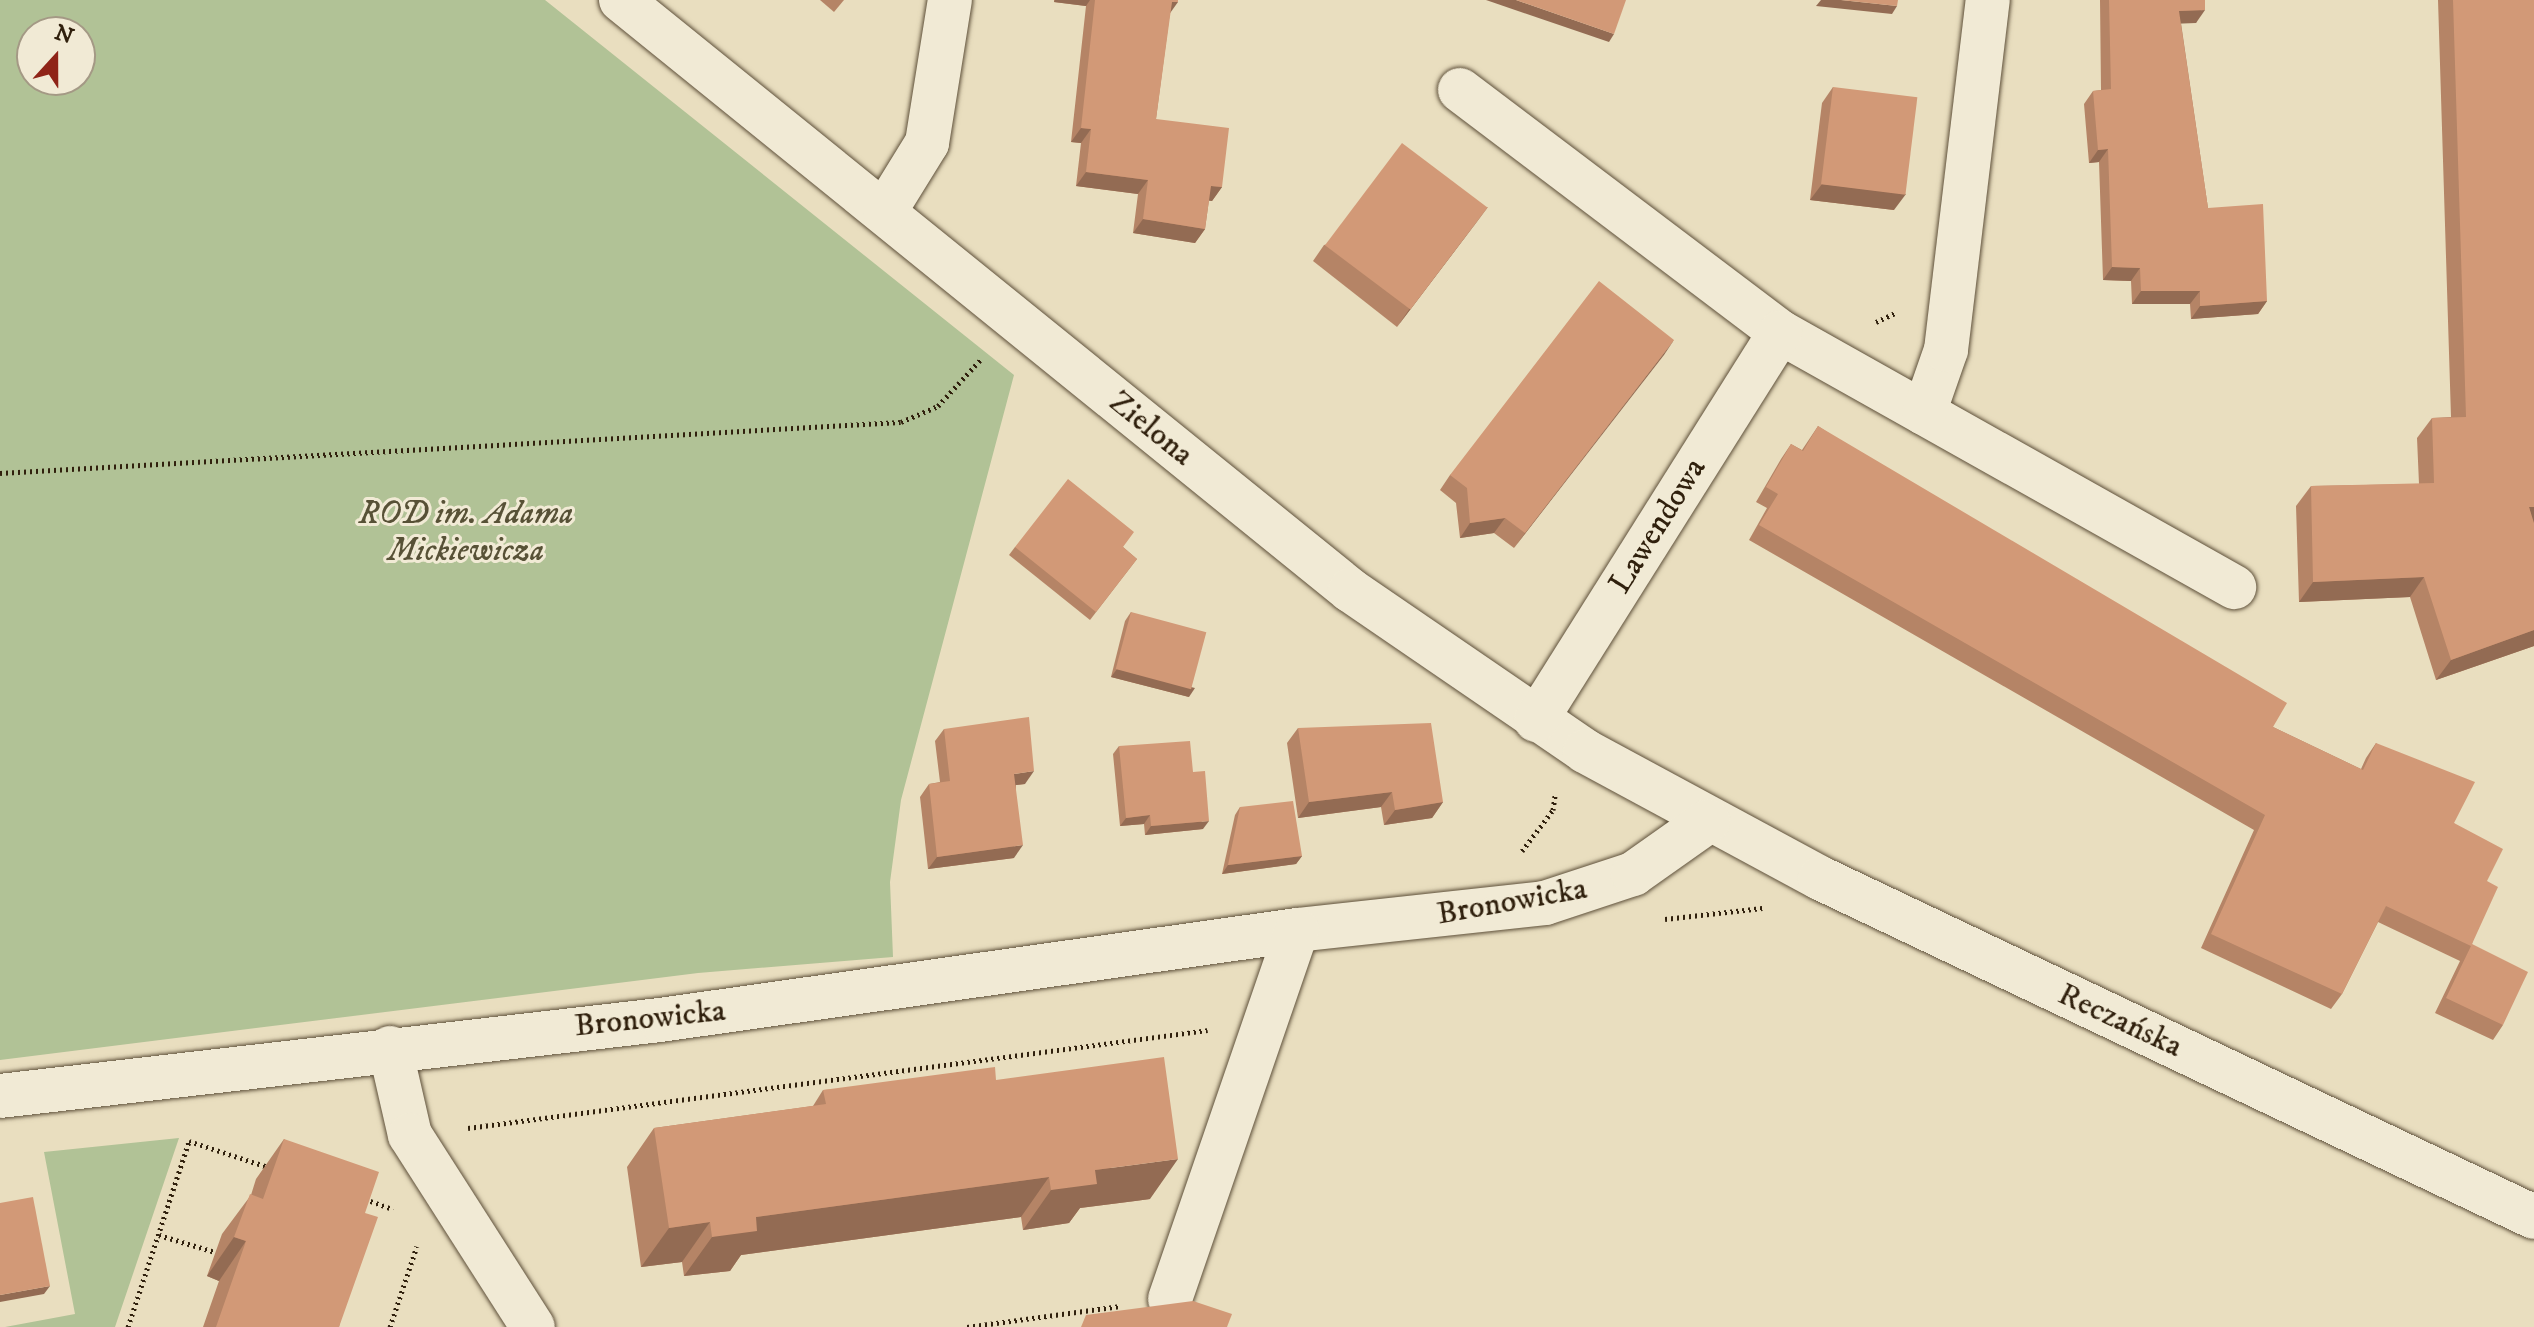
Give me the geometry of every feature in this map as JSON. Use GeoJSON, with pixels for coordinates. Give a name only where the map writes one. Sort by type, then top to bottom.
{"type":"FeatureCollection","features":[{"type":"Feature","properties":{"kind":"street","name":"Zielona"},"geometry":{"type":"LineString","coordinates":[[621,0],[1350,590],[1536,720],[1708,821]]}},
{"type":"Feature","properties":{"kind":"street"},"geometry":{"type":"LineString","coordinates":[[885,211],[927,143],[950,0]]}},
{"type":"Feature","properties":{"kind":"street"},"geometry":{"type":"LineString","coordinates":[[1924,413],[1946,350],[1988,0]]}},
{"type":"Feature","properties":{"kind":"street"},"geometry":{"type":"LineString","coordinates":[[1460,90],[1780,332],[2234,587]]}},
{"type":"Feature","properties":{"kind":"street","name":"Lawendowa"},"geometry":{"type":"LineString","coordinates":[[1536,720],[1780,332]]}},
{"type":"Feature","properties":{"kind":"street","name":"Bronowicka"},"geometry":{"type":"LineString","coordinates":[[0,1096],[390,1048],[660,1020],[1297,930],[1545,903],[1633,874],[1708,821]]}},
{"type":"Feature","properties":{"kind":"street","name":"Reczańska"},"geometry":{"type":"LineString","coordinates":[[1708,821],[2534,1217]]}},
{"type":"Feature","properties":{"kind":"street"},"geometry":{"type":"LineString","coordinates":[[1170,1299],[1297,930]]}},
{"type":"Feature","properties":{"kind":"street"},"geometry":{"type":"LineString","coordinates":[[390,1048],[410,1135],[533,1327]]}},
{"type":"Feature","properties":{"kind":"path"},"geometry":{"type":"LineString","coordinates":[[0,473],[901,422],[953,393],[1014,317]]}},
{"type":"Feature","properties":{"kind":"path"},"geometry":{"type":"LineString","coordinates":[[1655,920],[1779,905]]}},
{"type":"Feature","properties":{"kind":"path"},"geometry":{"type":"LineString","coordinates":[[466,1129],[1265,1023]]}},
{"type":"Feature","properties":{"kind":"path"},"geometry":{"type":"LineString","coordinates":[[128,1327],[189,1141],[280,1170]]}},
{"type":"Feature","properties":{"kind":"path"},"geometry":{"type":"LineString","coordinates":[[353,1195],[408,1213]]}},
{"type":"Feature","properties":{"kind":"path"},"geometry":{"type":"LineString","coordinates":[[159,1235],[215,1252]]}},
{"type":"Feature","properties":{"kind":"path"},"geometry":{"type":"LineString","coordinates":[[390,1327],[420,1235]]}},
{"type":"Feature","properties":{"kind":"path"},"geometry":{"type":"LineString","coordinates":[[967,1327],[1018,1324],[1170,1299]]}},
{"type":"Feature","properties":{"kind":"green space","name":"ROD im. Adama Mickiewicza"},"geometry":{"type":"Polygon","coordinates":[[[0,0],[545,0],[1014,375],[901,800],[890,882],[893,957],[698,973],[0,1060],[0,0]]]}},
{"type":"Feature","properties":{"kind":"green space"},"geometry":{"type":"Polygon","coordinates":[[[179,1138],[115,1327],[5,1327],[75,1314],[44,1152],[179,1138]]]}},
{"type":"Feature","properties":{"kind":"building"},"geometry":{"type":"Polygon","coordinates":[[[1095,0],[1178,0],[1172,2],[1156,119],[1229,128],[1222,187],[1211,186],[1205,229],[1143,219],[1148,180],[1086,172],[1091,129],[1081,128],[1095,0]]]}},
{"type":"Feature","properties":{"kind":"building"},"geometry":{"type":"Polygon","coordinates":[[[1516,0],[1626,0],[1614,34],[1516,0]]]}},
{"type":"Feature","properties":{"kind":"building"},"geometry":{"type":"Polygon","coordinates":[[[1841,0],[1898,0],[1897,6],[1841,0]]]}},
{"type":"Feature","properties":{"kind":"building"},"geometry":{"type":"Polygon","coordinates":[[[2109,0],[2205,0],[2205,10],[2179,11],[2208,208],[2263,204],[2267,301],[2200,306],[2200,291],[2141,291],[2140,268],[2112,267],[2108,149],[2098,150],[2093,91],[2111,89],[2109,0]]]}},
{"type":"Feature","properties":{"kind":"building"},"geometry":{"type":"Polygon","coordinates":[[[2453,0],[2534,0],[2534,507],[2529,507],[2534,523],[2534,630],[2451,660],[2424,577],[2313,582],[2311,486],[2434,483],[2432,418],[2466,417],[2453,0]]]}},
{"type":"Feature","properties":{"kind":"building"},"geometry":{"type":"Polygon","coordinates":[[[1833,87],[1917,97],[1905,195],[1821,184],[1833,87]]]}},
{"type":"Feature","properties":{"kind":"building"},"geometry":{"type":"Polygon","coordinates":[[[1402,143],[1487,207],[1410,310],[1325,245],[1402,143]]]}},
{"type":"Feature","properties":{"kind":"building"},"geometry":{"type":"Polygon","coordinates":[[[1599,281],[1674,340],[1525,533],[1505,518],[1470,523],[1467,488],[1450,475],[1599,281]]]}},
{"type":"Feature","properties":{"kind":"building"},"geometry":{"type":"Polygon","coordinates":[[[1818,426],[2287,703],[2273,727],[2363,770],[2376,743],[2475,782],[2454,823],[2503,849],[2487,881],[2498,887],[2472,944],[2528,972],[2503,1025],[2446,998],[2471,946],[2386,906],[2342,994],[2211,934],[2265,815],[1759,525],[1778,494],[1766,487],[1791,444],[1803,451],[1818,426]]]}},
{"type":"Feature","properties":{"kind":"building"},"geometry":{"type":"Polygon","coordinates":[[[1068,479],[1134,532],[1123,547],[1137,559],[1096,612],[1015,547],[1068,479]]]}},
{"type":"Feature","properties":{"kind":"building"},"geometry":{"type":"Polygon","coordinates":[[[1131,612],[1206,632],[1191,689],[1116,669],[1131,612]]]}},
{"type":"Feature","properties":{"kind":"building"},"geometry":{"type":"Polygon","coordinates":[[[1029,717],[1034,771],[1014,774],[1023,845],[937,857],[929,784],[950,781],[944,729],[1029,717]]]}},
{"type":"Feature","properties":{"kind":"building"},"geometry":{"type":"Polygon","coordinates":[[[1431,723],[1443,802],[1395,810],[1392,792],[1309,802],[1298,728],[1431,723]]]}},
{"type":"Feature","properties":{"kind":"building"},"geometry":{"type":"Polygon","coordinates":[[[1190,741],[1193,772],[1205,771],[1209,821],[1151,826],[1150,815],[1126,818],[1119,746],[1190,741]]]}},
{"type":"Feature","properties":{"kind":"building"},"geometry":{"type":"Polygon","coordinates":[[[1293,801],[1302,856],[1228,865],[1240,807],[1293,801]]]}},
{"type":"Feature","properties":{"kind":"building"},"geometry":{"type":"Polygon","coordinates":[[[1164,1057],[1178,1159],[1095,1170],[1097,1184],[1051,1190],[1049,1177],[756,1217],[757,1231],[712,1237],[710,1222],[669,1228],[654,1128],[826,1104],[823,1090],[995,1067],[996,1080],[1164,1057]]]}},
{"type":"Feature","properties":{"kind":"building"},"geometry":{"type":"Polygon","coordinates":[[[284,1139],[379,1172],[365,1213],[378,1217],[339,1327],[216,1327],[246,1241],[234,1237],[250,1194],[263,1199],[284,1139]]]}},
{"type":"Feature","properties":{"kind":"building"},"geometry":{"type":"Polygon","coordinates":[[[33,1197],[50,1286],[0,1295],[0,1203],[33,1197]]]}},
{"type":"Feature","properties":{"kind":"building"},"geometry":{"type":"Polygon","coordinates":[[[1193,1301],[1232,1314],[1227,1327],[1081,1327],[1086,1315],[1193,1301]]]}}]}
